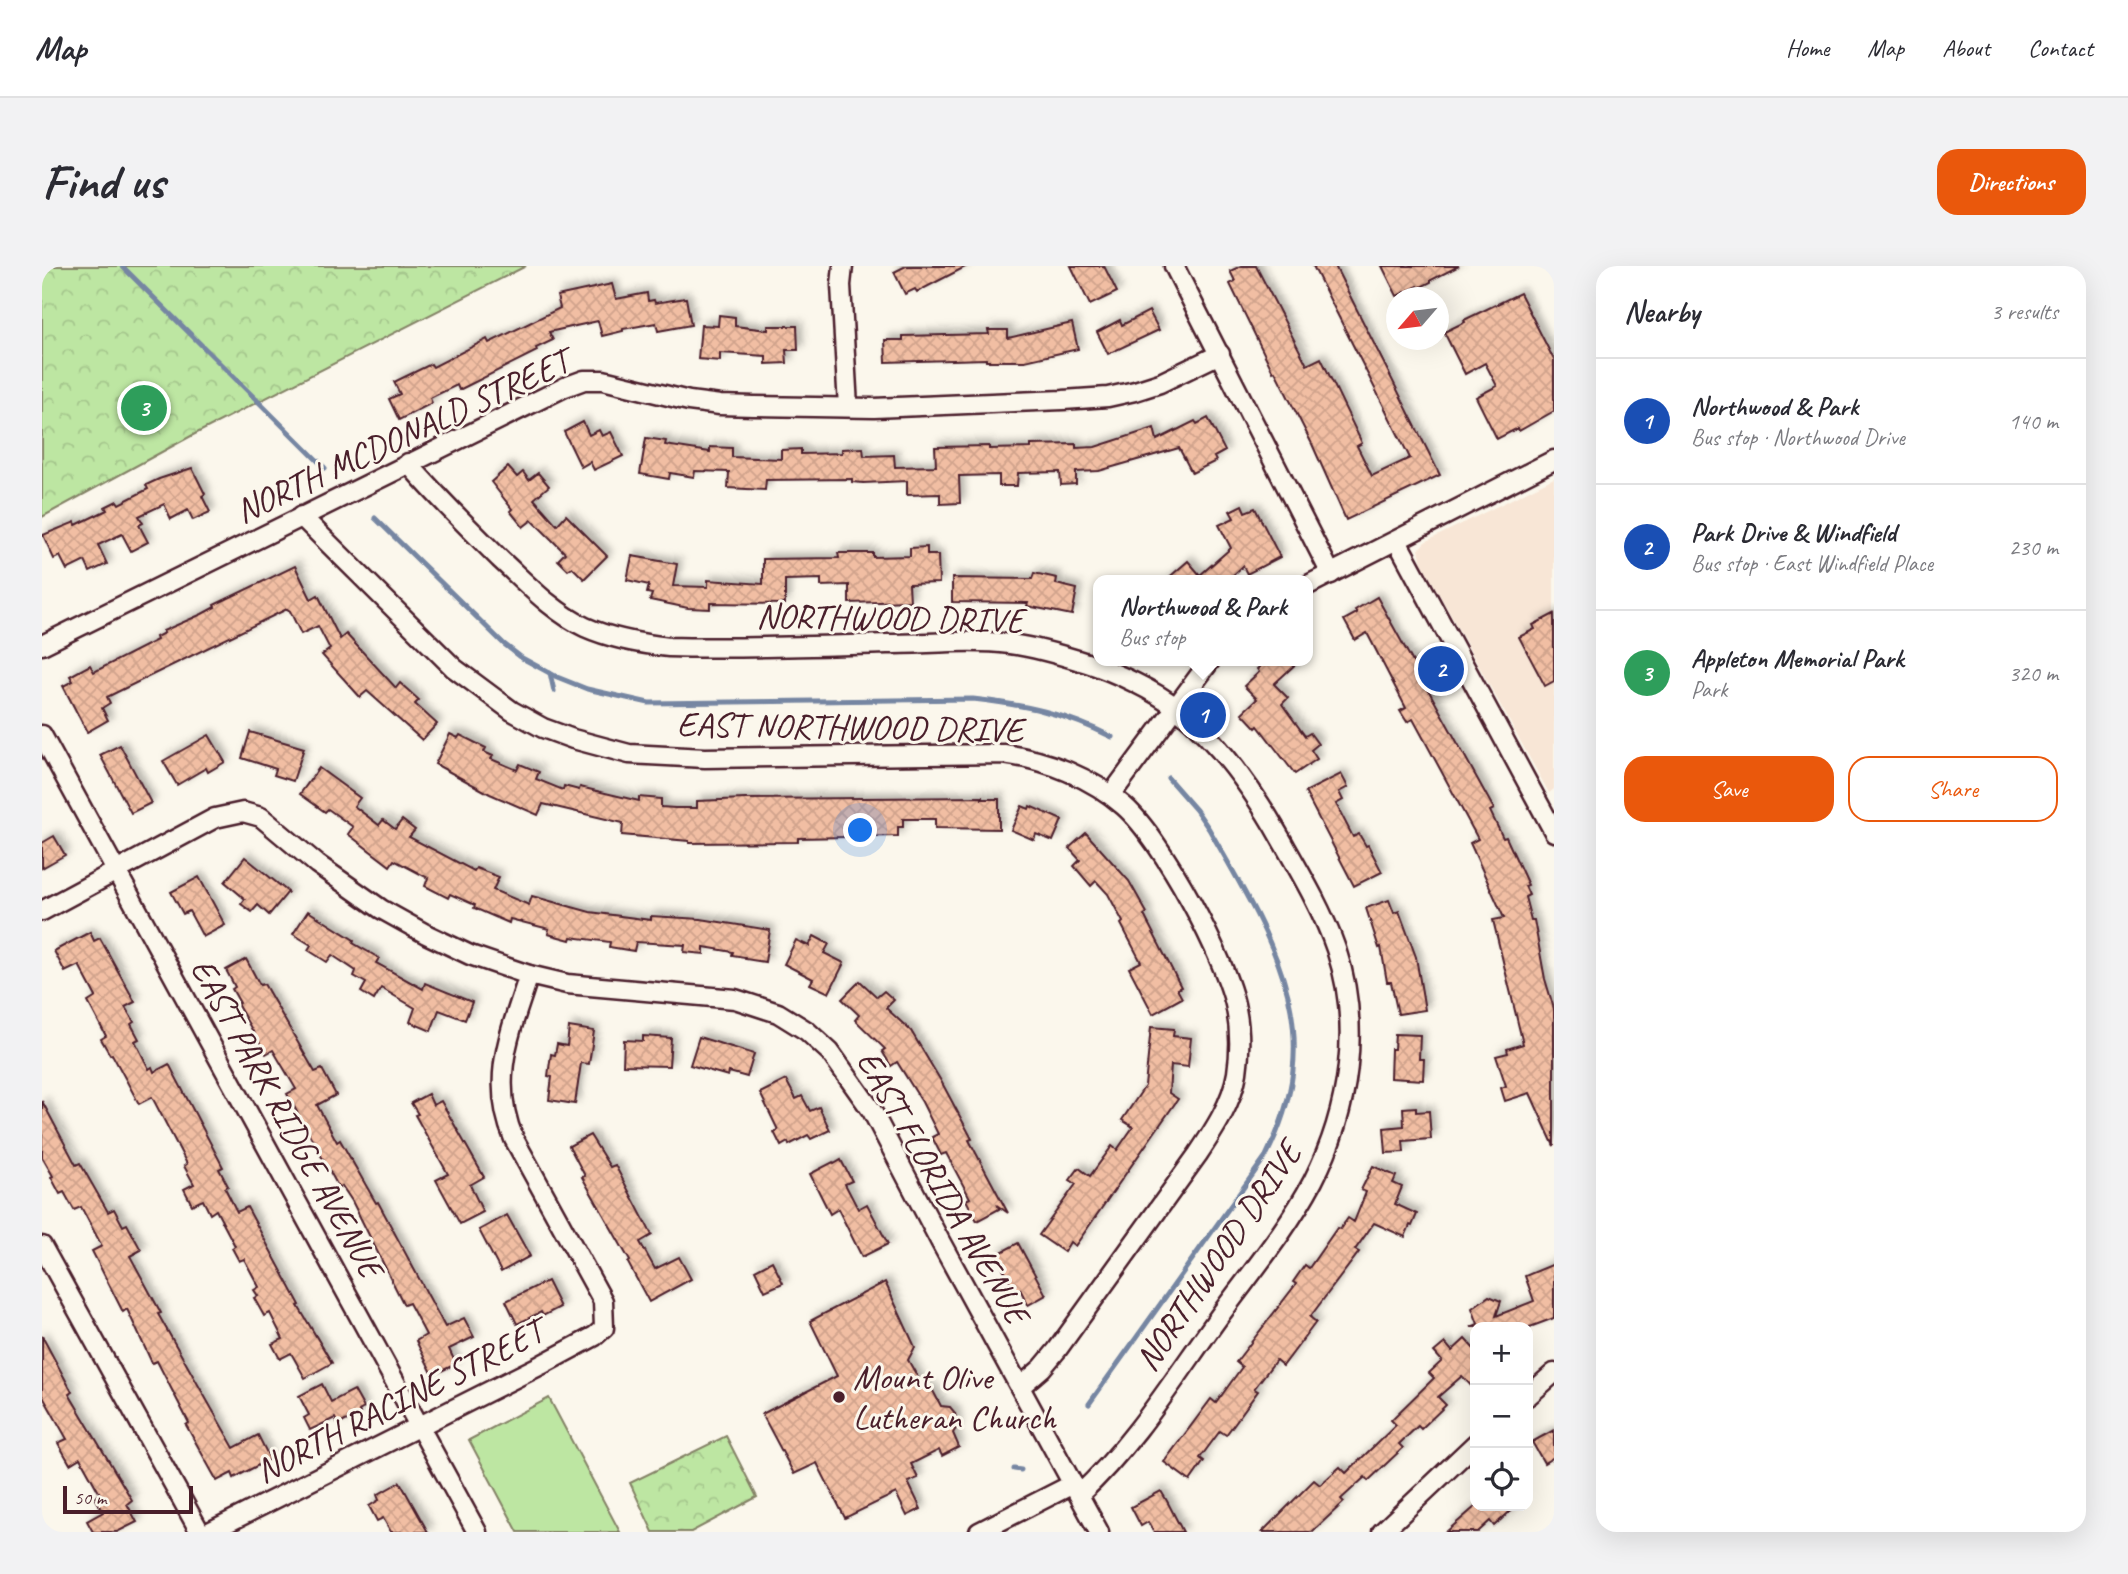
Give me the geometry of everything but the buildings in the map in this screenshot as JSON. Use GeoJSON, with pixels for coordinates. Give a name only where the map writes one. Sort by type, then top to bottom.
{"type":"FeatureCollection","features":[{"type":"Feature","properties":{"kind":"street"},"geometry":{"type":"LineString","coordinates":[[844,266],[841,285],[848,407]]}},
{"type":"Feature","properties":{"kind":"street"},"geometry":{"type":"LineString","coordinates":[[1174,266],[1331,574]]}},
{"type":"Feature","properties":{"kind":"street","name":"NORTH MCDONALD STREET"},"geometry":{"type":"LineString","coordinates":[[42,646],[408,463],[584,380],[603,380],[689,401],[720,405],[874,408],[1108,397],[1160,383],[1220,354]]}},
{"type":"Feature","properties":{"kind":"street"},"geometry":{"type":"LineString","coordinates":[[1313,583],[1554,460]]}},
{"type":"Feature","properties":{"kind":"street","name":"NORTHWOOD DRIVE"},"geometry":{"type":"LineString","coordinates":[[408,463],[439,499],[526,583],[558,610],[584,626],[613,636],[643,644],[695,648],[1011,644],[1088,664],[1136,685],[1177,708],[1227,758],[1261,802],[1321,914],[1336,949],[1345,986],[1350,1023],[1349,1060],[1337,1123],[1311,1185],[1285,1226],[1133,1436],[1104,1471],[1076,1489],[979,1532]]}},
{"type":"Feature","properties":{"kind":"street","name":"EAST NORTHWOOD DRIVE"},"geometry":{"type":"LineString","coordinates":[[301,516],[454,668],[512,711],[543,728],[573,739],[629,754],[705,758],[1004,754],[1062,768],[1111,795],[1127,808],[1158,847],[1227,976],[1237,1010],[1237,1075],[1218,1124],[1198,1154],[1057,1350],[1042,1368],[1020,1387]]}},
{"type":"Feature","properties":{"kind":"street"},"geometry":{"type":"LineString","coordinates":[[1397,541],[1554,832]]}},
{"type":"Feature","properties":{"kind":"street"},"geometry":{"type":"LineString","coordinates":[[1111,795],[1206,666]]}},
{"type":"Feature","properties":{"kind":"street","name":"EAST PARK RIDGE AVENUE"},"geometry":{"type":"LineString","coordinates":[[42,735],[477,1532]]}},
{"type":"Feature","properties":{"kind":"street","name":"EAST FLORIDA AVENUE"},"geometry":{"type":"LineString","coordinates":[[42,911],[215,818],[243,812],[261,817],[317,864],[381,909],[470,955],[529,975],[568,984],[735,999],[778,1013],[807,1031],[830,1052],[872,1111],[1099,1532]]}},
{"type":"Feature","properties":{"kind":"street","name":"NORTH RACINE STREET"},"geometry":{"type":"LineString","coordinates":[[209,1532],[595,1336],[604,1328],[603,1301],[506,1120],[501,1095],[502,1068],[529,975]]}},
{"type":"Feature","properties":{"kind":"street"},"geometry":{"type":"LineString","coordinates":[[42,1246],[200,1532]]}},
{"type":"Feature","properties":{"kind":"street"},"geometry":{"type":"LineString","coordinates":[[1533,1392],[1554,1373]]}},
{"type":"Feature","properties":{"kind":"street"},"geometry":{"type":"LineString","coordinates":[[1382,1532],[1471,1448]]}},
{"type":"Feature","properties":{"kind":"shaded area"},"geometry":{"type":"Polygon","coordinates":[[[1554,478],[1554,789],[1549,793],[1422,563],[1419,549],[1425,542],[1554,478]]]}},
{"type":"Feature","properties":{"kind":"green space"},"geometry":{"type":"Polygon","coordinates":[[[42,266],[526,266],[193,435],[42,517],[42,266]]]}},
{"type":"Feature","properties":{"kind":"green space"},"geometry":{"type":"Polygon","coordinates":[[[549,1398],[620,1532],[518,1532],[469,1440],[549,1398]]]}},
{"type":"Feature","properties":{"kind":"green space"},"geometry":{"type":"Polygon","coordinates":[[[726,1436],[757,1497],[691,1532],[653,1532],[630,1483],[726,1436]]]}},
{"type":"Feature","properties":{"kind":"waterway"},"geometry":{"type":"LineString","coordinates":[[122,266],[325,468]]}},
{"type":"Feature","properties":{"kind":"waterway"},"geometry":{"type":"LineString","coordinates":[[375,518],[504,644],[522,658],[557,677],[587,689],[649,703],[973,699],[1044,711],[1112,737]]}},
{"type":"Feature","properties":{"kind":"waterway"},"geometry":{"type":"LineString","coordinates":[[550,673],[554,691]]}},
{"type":"Feature","properties":{"kind":"waterway"},"geometry":{"type":"LineString","coordinates":[[1089,1404],[1266,1156],[1285,1110],[1293,1067],[1293,1026],[1286,986],[1272,947],[1209,829],[1168,778]]}},
{"type":"Feature","properties":{"kind":"waterway"},"geometry":{"type":"LineString","coordinates":[[1014,1469],[1021,1470]]}},
{"type":"Feature","properties":{"kind":"place","name":"Appleton Memorial Park"},"geometry":{"type":"Point","coordinates":[144,408]}},
{"type":"Feature","properties":{"kind":"place","name":"Park Drive & Windfield"},"geometry":{"type":"Point","coordinates":[1441,669]}},
{"type":"Feature","properties":{"kind":"place","name":"Northwood & Park"},"geometry":{"type":"Point","coordinates":[1203,715]}},
{"type":"Feature","properties":{"kind":"place","name":"Mount Olive Lutheran Church"},"geometry":{"type":"Point","coordinates":[839,1397]}}]}
